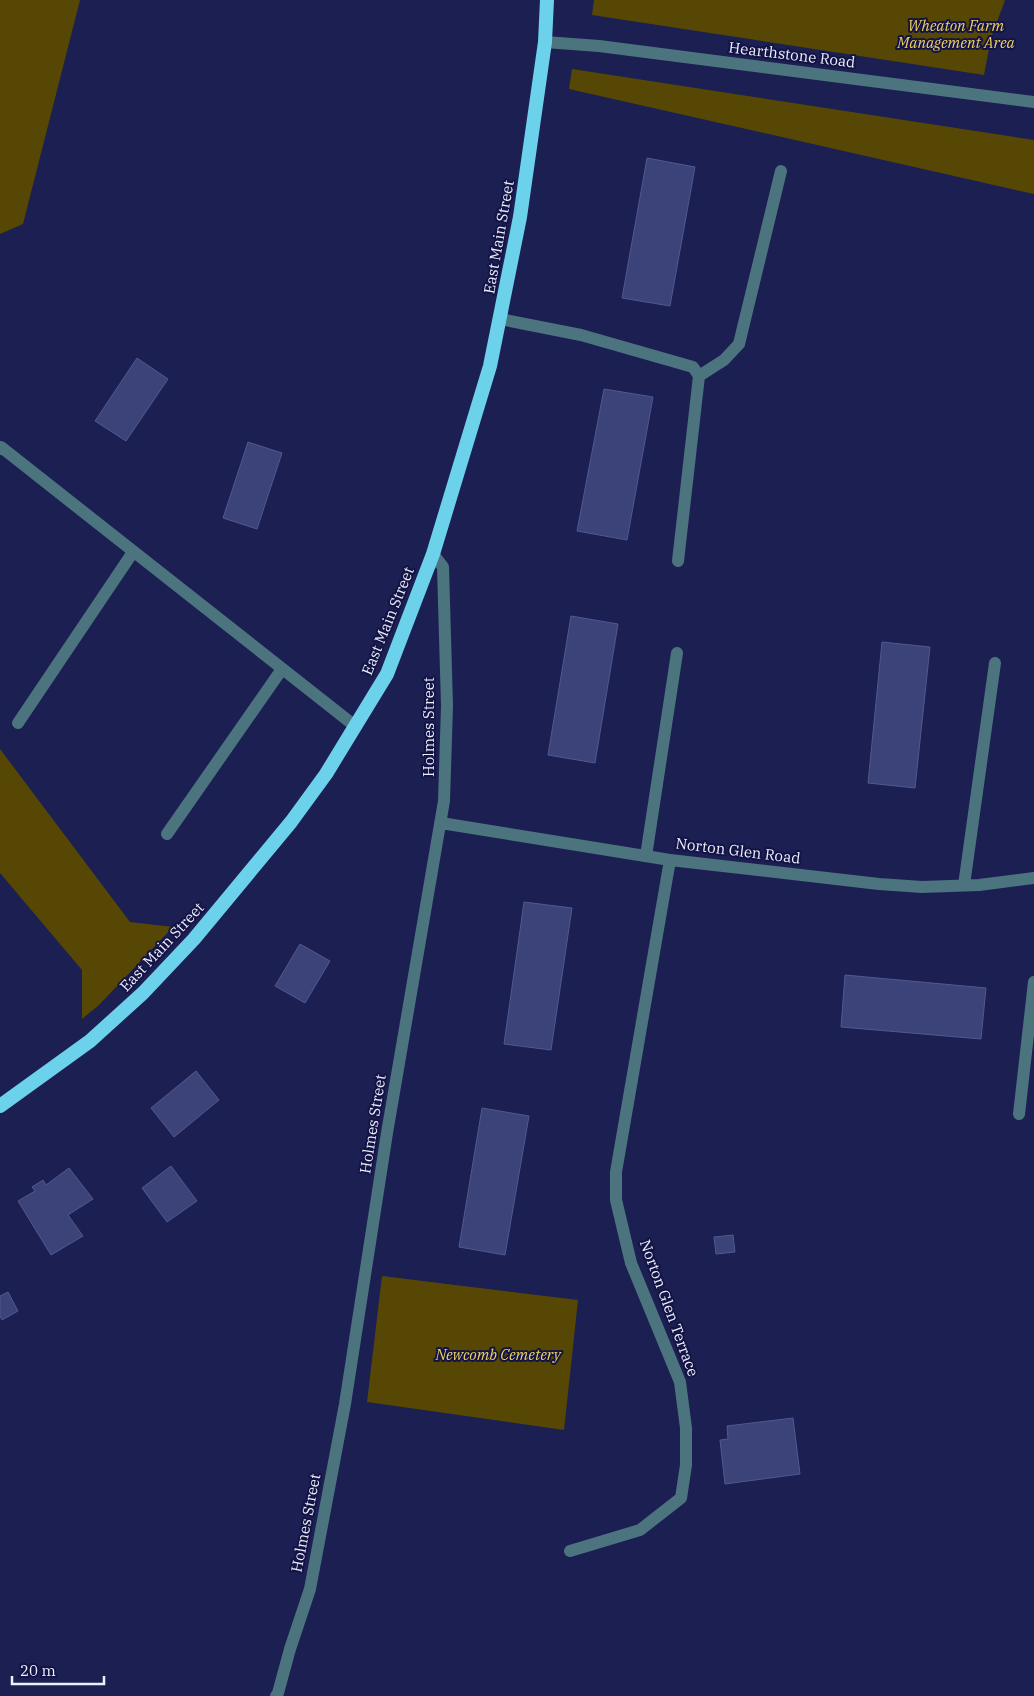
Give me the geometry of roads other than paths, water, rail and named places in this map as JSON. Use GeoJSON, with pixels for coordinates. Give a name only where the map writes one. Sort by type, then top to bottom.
{"type":"FeatureCollection","features":[{"type":"Feature","properties":{"kind":"highway","name":"East Main Street"},"geometry":{"type":"LineString","coordinates":[[0,1106],[90,1041],[143,993],[194,939],[291,822],[326,774],[386,674],[433,554],[490,366],[520,217],[545,42],[547,0]]}},
{"type":"Feature","properties":{"kind":"street","name":"Hearthstone Road"},"geometry":{"type":"LineString","coordinates":[[545,42],[599,46],[1034,102]]}},
{"type":"Feature","properties":{"kind":"street"},"geometry":{"type":"LineString","coordinates":[[699,376],[724,360],[739,344],[781,171]]}},
{"type":"Feature","properties":{"kind":"street"},"geometry":{"type":"LineString","coordinates":[[500,319],[590,337],[693,367],[699,376],[678,561]]}},
{"type":"Feature","properties":{"kind":"street"},"geometry":{"type":"LineString","coordinates":[[0,448],[355,726]]}},
{"type":"Feature","properties":{"kind":"street"},"geometry":{"type":"LineString","coordinates":[[18,723],[133,552]]}},
{"type":"Feature","properties":{"kind":"street","name":"Holmes Street"},"geometry":{"type":"LineString","coordinates":[[276,1696],[310,1589],[344,1414],[388,1133],[441,823],[444,801],[447,706],[444,594],[443,567],[433,554]]}},
{"type":"Feature","properties":{"kind":"street"},"geometry":{"type":"LineString","coordinates":[[646,856],[677,653]]}},
{"type":"Feature","properties":{"kind":"street"},"geometry":{"type":"LineString","coordinates":[[964,885],[995,663]]}},
{"type":"Feature","properties":{"kind":"street"},"geometry":{"type":"LineString","coordinates":[[167,834],[282,669]]}},
{"type":"Feature","properties":{"kind":"street","name":"Norton Glen Road"},"geometry":{"type":"LineString","coordinates":[[441,823],[670,860],[879,884],[922,887],[1034,878]]}},
{"type":"Feature","properties":{"kind":"street","name":"Norton Glen Terrace"},"geometry":{"type":"LineString","coordinates":[[570,1551],[640,1530],[681,1498],[686,1465],[686,1428],[680,1382],[632,1263],[616,1200],[616,1172],[670,860]]}},
{"type":"Feature","properties":{"kind":"street"},"geometry":{"type":"LineString","coordinates":[[1020,1114],[1034,982]]}},
{"type":"Feature","properties":{"kind":"park label","name":"Wheaton Farm Management Area"},"geometry":{"type":"Point","coordinates":[956,34]}},
{"type":"Feature","properties":{"kind":"park label","name":"Newcomb Cemetery"},"geometry":{"type":"Point","coordinates":[498,1355]}}]}
